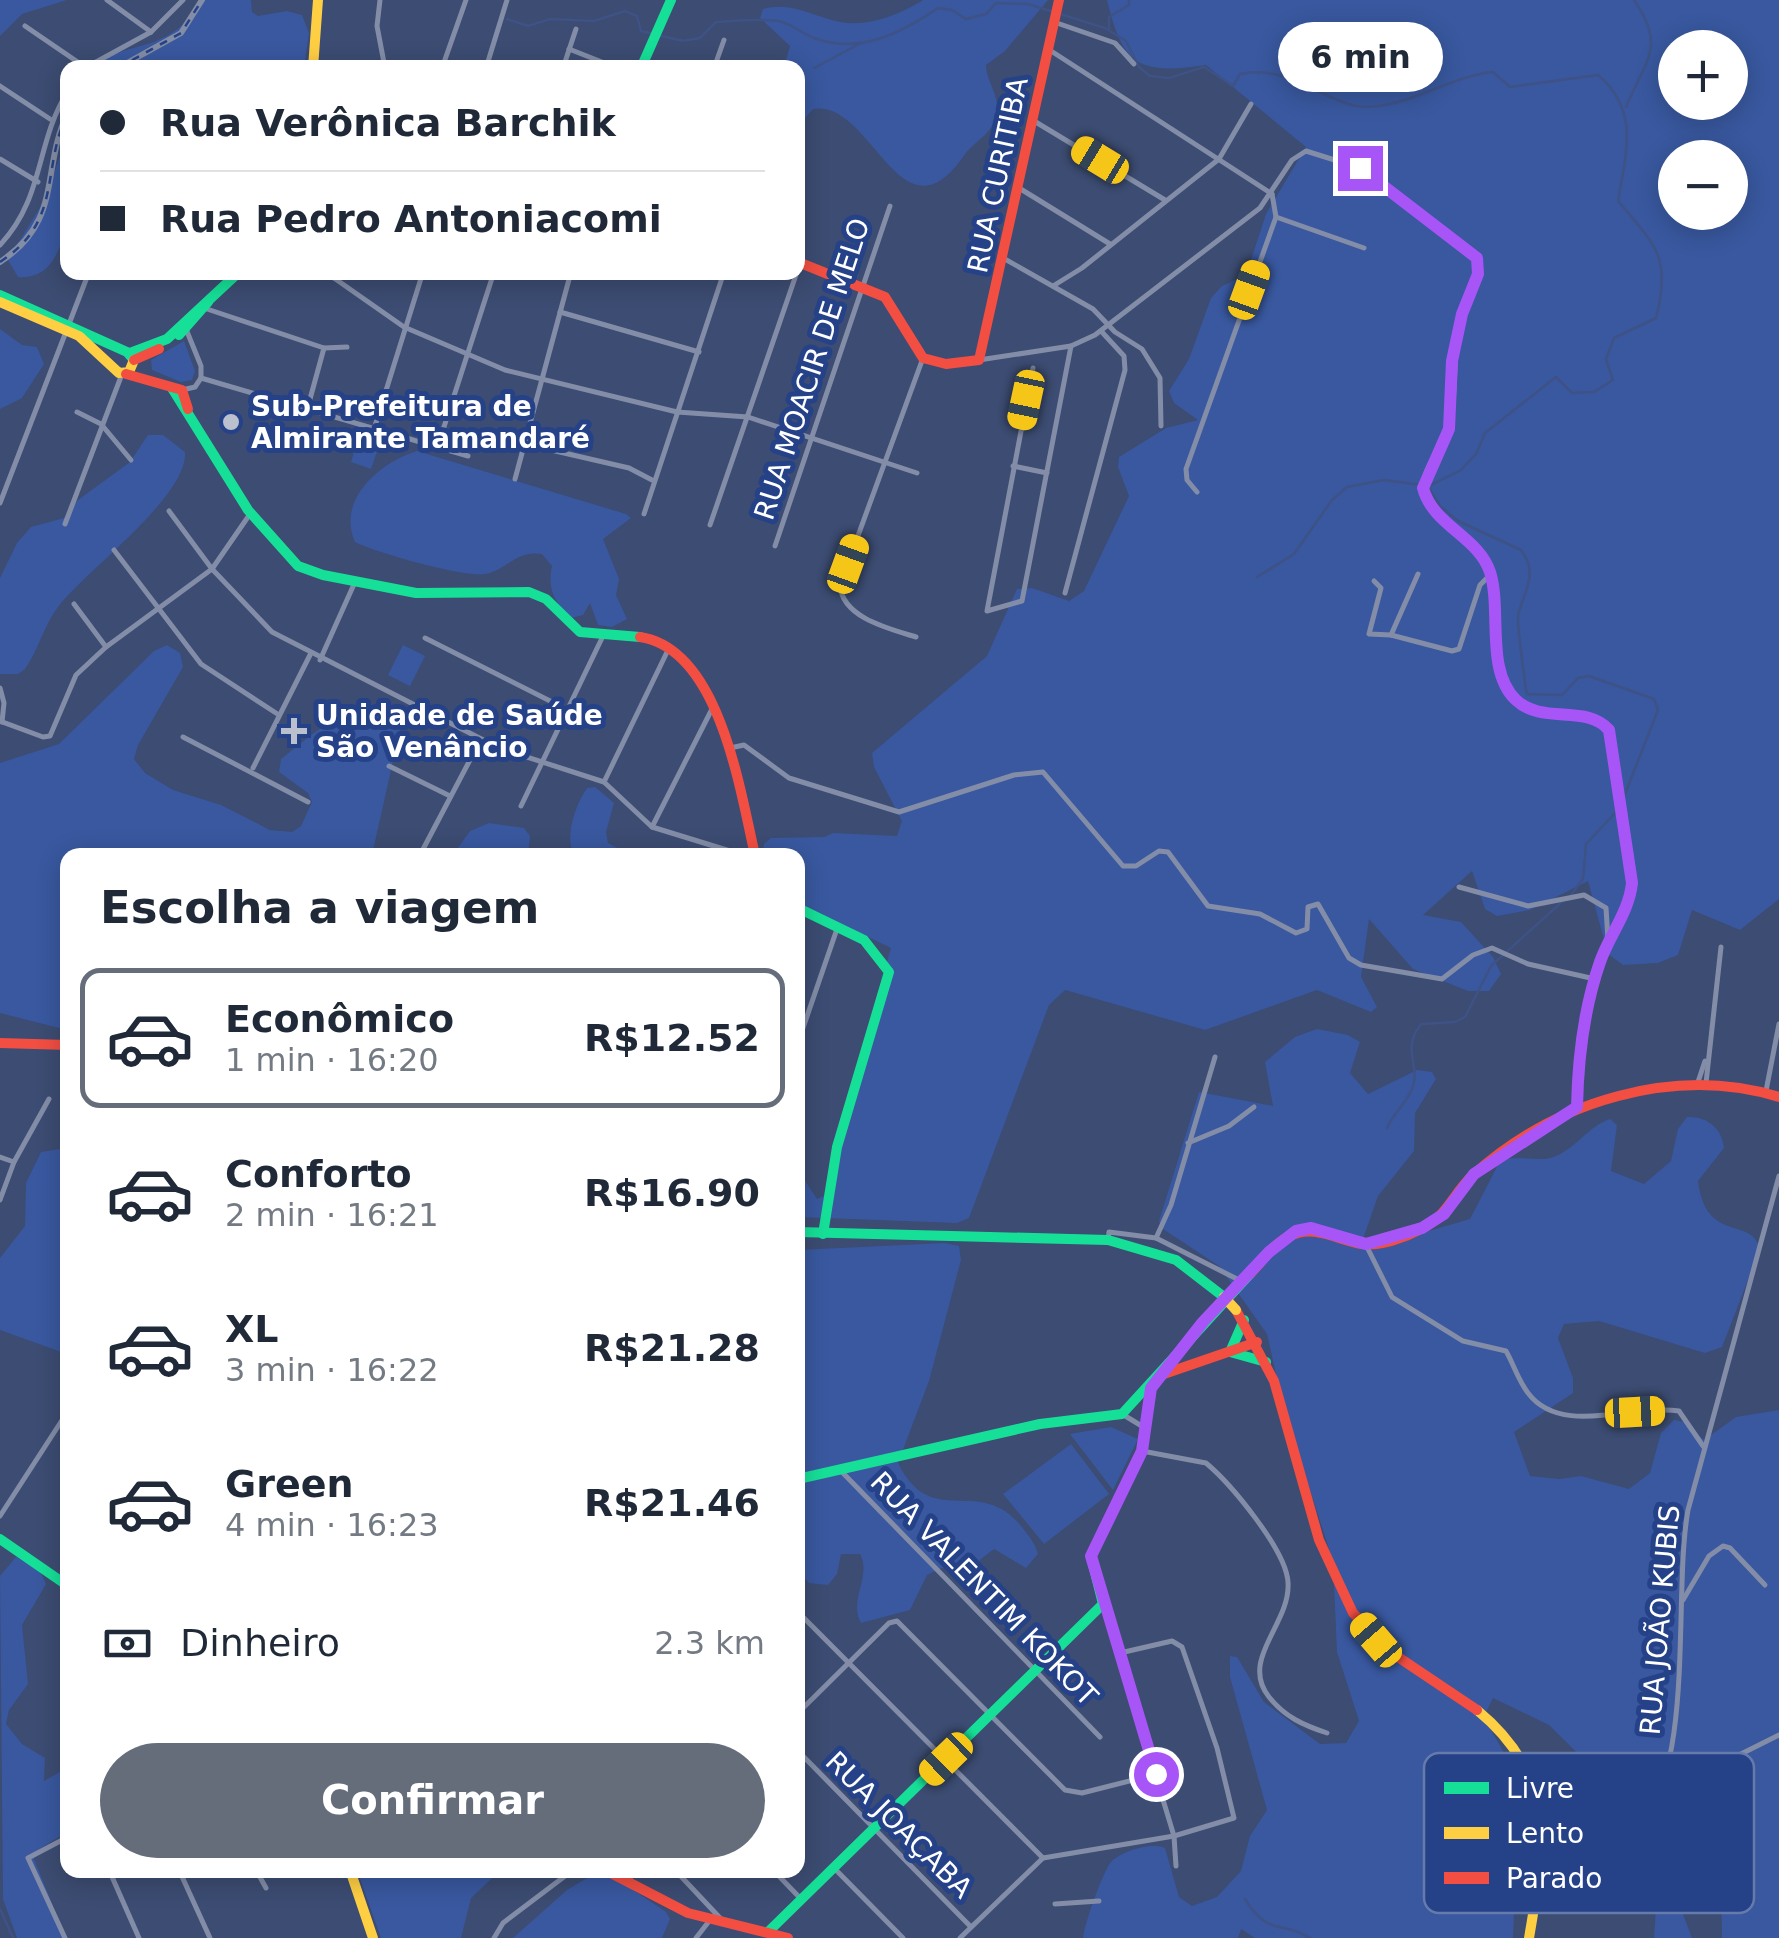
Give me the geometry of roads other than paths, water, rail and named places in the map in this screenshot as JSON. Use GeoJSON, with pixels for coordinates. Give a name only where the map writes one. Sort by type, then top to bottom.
{"type":"FeatureCollection","features":[{"type":"Feature","properties":{"kind":"main road"},"geometry":{"type":"LineString","coordinates":[[314,60],[318,0]]}},
{"type":"Feature","properties":{"kind":"main road"},"geometry":{"type":"LineString","coordinates":[[644,60],[670,0]]}},
{"type":"Feature","properties":{"kind":"main road","name":"RUA CURITIBA"},"geometry":{"type":"LineString","coordinates":[[978,360],[1059,0]]}},
{"type":"Feature","properties":{"kind":"main road"},"geometry":{"type":"LineString","coordinates":[[805,270],[885,297],[923,358],[946,364],[978,360]]}},
{"type":"Feature","properties":{"kind":"main road"},"geometry":{"type":"LineString","coordinates":[[128,363],[167,338],[231,280]]}},
{"type":"Feature","properties":{"kind":"main road"},"geometry":{"type":"LineString","coordinates":[[0,299],[67,327],[128,363],[146,379],[177,389],[192,422],[252,512],[298,567],[424,594],[528,591],[545,599],[578,630],[603,636],[632,636],[669,648],[686,664],[713,706],[729,748],[753,848]]}},
{"type":"Feature","properties":{"kind":"main road"},"geometry":{"type":"LineString","coordinates":[[67,327],[111,362],[128,363],[156,351],[186,329],[205,306]]}},
{"type":"Feature","properties":{"kind":"main road"},"geometry":{"type":"LineString","coordinates":[[805,911],[879,952],[889,972],[837,1147],[822,1234]]}},
{"type":"Feature","properties":{"kind":"main road"},"geometry":{"type":"LineString","coordinates":[[0,1043],[60,1045]]}},
{"type":"Feature","properties":{"kind":"main road"},"geometry":{"type":"LineString","coordinates":[[805,1477],[1040,1424],[1122,1414],[1151,1388],[1240,1281],[1296,1231],[1311,1228],[1366,1244],[1395,1238],[1435,1221],[1474,1174],[1577,1107],[1614,1095],[1701,1084],[1779,1097]]}},
{"type":"Feature","properties":{"kind":"main road"},"geometry":{"type":"LineString","coordinates":[[805,1233],[1108,1240],[1176,1260],[1218,1290],[1240,1315],[1266,1362],[1328,1562],[1355,1616],[1409,1666],[1488,1718],[1518,1753]]}},
{"type":"Feature","properties":{"kind":"main road"},"geometry":{"type":"LineString","coordinates":[[1230,1352],[1240,1315]]}},
{"type":"Feature","properties":{"kind":"main road"},"geometry":{"type":"LineString","coordinates":[[1161,1375],[1257,1342]]}},
{"type":"Feature","properties":{"kind":"main road"},"geometry":{"type":"LineString","coordinates":[[1230,1352],[1266,1362]]}},
{"type":"Feature","properties":{"kind":"main road"},"geometry":{"type":"LineString","coordinates":[[766,1935],[1103,1604],[1091,1556],[1142,1451],[1151,1388]]}},
{"type":"Feature","properties":{"kind":"main road"},"geometry":{"type":"LineString","coordinates":[[0,1539],[60,1580]]}},
{"type":"Feature","properties":{"kind":"main road"},"geometry":{"type":"LineString","coordinates":[[353,1878],[374,1938]]}},
{"type":"Feature","properties":{"kind":"main road"},"geometry":{"type":"LineString","coordinates":[[621,1878],[677,1909],[788,1938]]}},
{"type":"Feature","properties":{"kind":"main road"},"geometry":{"type":"LineString","coordinates":[[1529,1938],[1533,1913]]}},
{"type":"Feature","properties":{"kind":"street"},"geometry":{"type":"LineString","coordinates":[[108,0],[150,32]]}},
{"type":"Feature","properties":{"kind":"street"},"geometry":{"type":"LineString","coordinates":[[98,60],[150,32],[183,0]]}},
{"type":"Feature","properties":{"kind":"street"},"geometry":{"type":"LineString","coordinates":[[380,0],[377,26],[383,60]]}},
{"type":"Feature","properties":{"kind":"street"},"geometry":{"type":"LineString","coordinates":[[445,60],[466,0]]}},
{"type":"Feature","properties":{"kind":"street"},"geometry":{"type":"LineString","coordinates":[[488,60],[507,0]]}},
{"type":"Feature","properties":{"kind":"street"},"geometry":{"type":"LineString","coordinates":[[1054,22],[1115,43],[1134,64]]}},
{"type":"Feature","properties":{"kind":"street"},"geometry":{"type":"LineString","coordinates":[[26,26],[75,60]]}},
{"type":"Feature","properties":{"kind":"street"},"geometry":{"type":"LineString","coordinates":[[566,60],[576,30]]}},
{"type":"Feature","properties":{"kind":"street"},"geometry":{"type":"LineString","coordinates":[[717,60],[724,40]]}},
{"type":"Feature","properties":{"kind":"street"},"geometry":{"type":"LineString","coordinates":[[1048,48],[1272,194],[1276,216],[1186,469],[1187,480],[1196,492]]}},
{"type":"Feature","properties":{"kind":"street"},"geometry":{"type":"LineString","coordinates":[[569,49],[597,60]]}},
{"type":"Feature","properties":{"kind":"street"},"geometry":{"type":"LineString","coordinates":[[0,86],[50,119]]}},
{"type":"Feature","properties":{"kind":"street"},"geometry":{"type":"LineString","coordinates":[[0,246],[24,216],[38,182],[50,119],[60,103]]}},
{"type":"Feature","properties":{"kind":"street"},"geometry":{"type":"LineString","coordinates":[[1053,286],[1219,159],[1251,104]]}},
{"type":"Feature","properties":{"kind":"street"},"geometry":{"type":"LineString","coordinates":[[1034,121],[1164,200]]}},
{"type":"Feature","properties":{"kind":"street"},"geometry":{"type":"LineString","coordinates":[[978,360],[1071,346],[1100,331],[1272,194],[1299,153],[1316,152],[1344,160],[1477,258],[1478,274],[1462,314],[1452,361],[1449,429],[1423,488],[1437,516],[1478,552],[1490,574],[1500,669],[1514,698],[1546,714],[1597,719],[1612,739],[1614,782],[1632,883],[1630,899],[1608,944],[1584,1022],[1577,1107]]}},
{"type":"Feature","properties":{"kind":"street"},"geometry":{"type":"LineString","coordinates":[[0,159],[38,182]]}},
{"type":"Feature","properties":{"kind":"street"},"geometry":{"type":"LineString","coordinates":[[1018,188],[1110,244]]}},
{"type":"Feature","properties":{"kind":"street","name":"RUA MOACIR DE MELO"},"geometry":{"type":"LineString","coordinates":[[774,546],[890,206]]}},
{"type":"Feature","properties":{"kind":"street"},"geometry":{"type":"LineString","coordinates":[[1276,216],[1364,248]]}},
{"type":"Feature","properties":{"kind":"street"},"geometry":{"type":"LineString","coordinates":[[1003,258],[1093,310],[1142,349],[1158,374],[1161,426]]}},
{"type":"Feature","properties":{"kind":"street"},"geometry":{"type":"LineString","coordinates":[[0,502],[86,280]]}},
{"type":"Feature","properties":{"kind":"street"},"geometry":{"type":"LineString","coordinates":[[332,280],[404,328],[468,356],[677,412],[748,417],[917,474]]}},
{"type":"Feature","properties":{"kind":"street"},"geometry":{"type":"LineString","coordinates":[[344,285],[346,280]]}},
{"type":"Feature","properties":{"kind":"street"},"geometry":{"type":"LineString","coordinates":[[374,430],[421,280]]}},
{"type":"Feature","properties":{"kind":"street"},"geometry":{"type":"LineString","coordinates":[[442,433],[492,280]]}},
{"type":"Feature","properties":{"kind":"street"},"geometry":{"type":"LineString","coordinates":[[515,479],[570,280]]}},
{"type":"Feature","properties":{"kind":"street"},"geometry":{"type":"LineString","coordinates":[[644,514],[652,480],[721,280]]}},
{"type":"Feature","properties":{"kind":"street"},"geometry":{"type":"LineString","coordinates":[[710,525],[794,280]]}},
{"type":"Feature","properties":{"kind":"street"},"geometry":{"type":"LineString","coordinates":[[205,306],[324,348],[347,347]]}},
{"type":"Feature","properties":{"kind":"street"},"geometry":{"type":"LineString","coordinates":[[560,312],[698,352]]}},
{"type":"Feature","properties":{"kind":"street"},"geometry":{"type":"LineString","coordinates":[[177,389],[192,388],[201,378],[202,366],[186,329]]}},
{"type":"Feature","properties":{"kind":"street"},"geometry":{"type":"LineString","coordinates":[[1065,593],[1125,370],[1120,349],[1100,331]]}},
{"type":"Feature","properties":{"kind":"street"},"geometry":{"type":"LineString","coordinates":[[1032,368],[985,609],[1021,604],[1071,346]]}},
{"type":"Feature","properties":{"kind":"street"},"geometry":{"type":"LineString","coordinates":[[307,410],[326,355],[324,348]]}},
{"type":"Feature","properties":{"kind":"street"},"geometry":{"type":"LineString","coordinates":[[916,637],[865,617],[840,592],[923,358]]}},
{"type":"Feature","properties":{"kind":"street"},"geometry":{"type":"LineString","coordinates":[[65,524],[128,363]]}},
{"type":"Feature","properties":{"kind":"street"},"geometry":{"type":"LineString","coordinates":[[201,378],[468,456]]}},
{"type":"Feature","properties":{"kind":"street"},"geometry":{"type":"LineString","coordinates":[[78,412],[101,424],[131,460]]}},
{"type":"Feature","properties":{"kind":"street"},"geometry":{"type":"LineString","coordinates":[[526,444],[628,468],[652,480]]}},
{"type":"Feature","properties":{"kind":"street"},"geometry":{"type":"LineString","coordinates":[[1013,466],[1047,473]]}},
{"type":"Feature","properties":{"kind":"street"},"geometry":{"type":"LineString","coordinates":[[169,512],[252,616],[310,655],[481,739],[604,782],[652,827],[720,848]]}},
{"type":"Feature","properties":{"kind":"street"},"geometry":{"type":"LineString","coordinates":[[0,688],[4,703],[1,722],[43,738],[55,730],[76,676],[106,648],[212,569],[252,512]]}},
{"type":"Feature","properties":{"kind":"street"},"geometry":{"type":"LineString","coordinates":[[114,550],[201,664],[227,686],[279,715]]}},
{"type":"Feature","properties":{"kind":"street"},"geometry":{"type":"LineString","coordinates":[[1391,634],[1418,574]]}},
{"type":"Feature","properties":{"kind":"street"},"geometry":{"type":"LineString","coordinates":[[1374,581],[1380,588],[1368,632],[1372,636],[1391,634],[1456,651],[1480,585],[1490,574]]}},
{"type":"Feature","properties":{"kind":"street"},"geometry":{"type":"LineString","coordinates":[[320,660],[355,582]]}},
{"type":"Feature","properties":{"kind":"street"},"geometry":{"type":"LineString","coordinates":[[74,604],[106,648]]}},
{"type":"Feature","properties":{"kind":"street"},"geometry":{"type":"LineString","coordinates":[[521,806],[603,636]]}},
{"type":"Feature","properties":{"kind":"street"},"geometry":{"type":"LineString","coordinates":[[425,638],[568,710]]}},
{"type":"Feature","properties":{"kind":"street"},"geometry":{"type":"LineString","coordinates":[[604,782],[669,648]]}},
{"type":"Feature","properties":{"kind":"street"},"geometry":{"type":"LineString","coordinates":[[252,769],[310,655]]}},
{"type":"Feature","properties":{"kind":"street"},"geometry":{"type":"LineString","coordinates":[[652,827],[713,706]]}},
{"type":"Feature","properties":{"kind":"street"},"geometry":{"type":"LineString","coordinates":[[183,736],[252,769],[308,802]]}},
{"type":"Feature","properties":{"kind":"street"},"geometry":{"type":"LineString","coordinates":[[424,848],[481,739]]}},
{"type":"Feature","properties":{"kind":"street"},"geometry":{"type":"LineString","coordinates":[[729,748],[744,744],[790,778],[899,812],[1014,775],[1043,772],[1123,866],[1136,866],[1158,851],[1168,852],[1208,906],[1260,914],[1296,933],[1306,929],[1308,906],[1318,904],[1349,958],[1360,965],[1442,979],[1473,956],[1492,948],[1528,964],[1595,980]]}},
{"type":"Feature","properties":{"kind":"street"},"geometry":{"type":"LineString","coordinates":[[389,766],[450,796]]}},
{"type":"Feature","properties":{"kind":"street"},"geometry":{"type":"LineString","coordinates":[[1459,887],[1528,906],[1584,895],[1606,908],[1608,944]]}},
{"type":"Feature","properties":{"kind":"street"},"geometry":{"type":"LineString","coordinates":[[805,1020],[838,926]]}},
{"type":"Feature","properties":{"kind":"street"},"geometry":{"type":"LineString","coordinates":[[1701,1084],[1720,948]]}},
{"type":"Feature","properties":{"kind":"street"},"geometry":{"type":"LineString","coordinates":[[1766,1092],[1779,1024]]}},
{"type":"Feature","properties":{"kind":"street"},"geometry":{"type":"LineString","coordinates":[[1156,1238],[1171,1204],[1215,1057]]}},
{"type":"Feature","properties":{"kind":"street"},"geometry":{"type":"LineString","coordinates":[[0,1200],[14,1162],[49,1099]]}},
{"type":"Feature","properties":{"kind":"street"},"geometry":{"type":"LineString","coordinates":[[1188,1142],[1229,1126],[1254,1107]]}},
{"type":"Feature","properties":{"kind":"street"},"geometry":{"type":"LineString","coordinates":[[0,1157],[14,1162]]}},
{"type":"Feature","properties":{"kind":"street","name":"RUA JOÃO KUBIS"},"geometry":{"type":"LineString","coordinates":[[1669,1753],[1680,1678],[1680,1554],[1702,1446],[1779,1176]]}},
{"type":"Feature","properties":{"kind":"street"},"geometry":{"type":"LineString","coordinates":[[1108,1240],[1109,1232],[1156,1238],[1240,1281]]}},
{"type":"Feature","properties":{"kind":"street"},"geometry":{"type":"LineString","coordinates":[[1366,1244],[1392,1298],[1463,1341],[1506,1351],[1530,1396],[1545,1410],[1568,1415],[1679,1411],[1702,1446]]}},
{"type":"Feature","properties":{"kind":"street"},"geometry":{"type":"LineString","coordinates":[[1122,1414],[1146,1428]]}},
{"type":"Feature","properties":{"kind":"street"},"geometry":{"type":"LineString","coordinates":[[0,1516],[60,1424]]}},
{"type":"Feature","properties":{"kind":"street"},"geometry":{"type":"LineString","coordinates":[[1142,1451],[1206,1463],[1281,1557],[1289,1588],[1259,1662],[1259,1680],[1290,1718],[1327,1733]]}},
{"type":"Feature","properties":{"kind":"street","name":"RUA VALENTIM KOKOT"},"geometry":{"type":"LineString","coordinates":[[838,1469],[1100,1738]]}},
{"type":"Feature","properties":{"kind":"street"},"geometry":{"type":"LineString","coordinates":[[1682,1602],[1710,1556],[1723,1546],[1730,1548],[1766,1585]]}},
{"type":"Feature","properties":{"kind":"street"},"geometry":{"type":"LineString","coordinates":[[1103,1604],[1174,1836],[1176,1866]]}},
{"type":"Feature","properties":{"kind":"street"},"geometry":{"type":"LineString","coordinates":[[805,1619],[1043,1858]]}},
{"type":"Feature","properties":{"kind":"street"},"geometry":{"type":"LineString","coordinates":[[805,1706],[889,1624],[901,1624],[1073,1793],[1156,1774]]}},
{"type":"Feature","properties":{"kind":"street"},"geometry":{"type":"LineString","coordinates":[[960,1938],[1043,1858],[1174,1836],[1230,1822],[1236,1813],[1182,1648],[1176,1642],[1120,1652]]}},
{"type":"Feature","properties":{"kind":"street"},"geometry":{"type":"LineString","coordinates":[[1743,1753],[1779,1735]]}},
{"type":"Feature","properties":{"kind":"street","name":"RUA JOAÇABA"},"geometry":{"type":"LineString","coordinates":[[805,1759],[972,1926]]}},
{"type":"Feature","properties":{"kind":"street"},"geometry":{"type":"LineString","coordinates":[[60,1840],[28,1858],[66,1938]]}},
{"type":"Feature","properties":{"kind":"street"},"geometry":{"type":"LineString","coordinates":[[834,1868],[903,1938]]}},
{"type":"Feature","properties":{"kind":"street"},"geometry":{"type":"LineString","coordinates":[[113,1878],[139,1938]]}},
{"type":"Feature","properties":{"kind":"street"},"geometry":{"type":"LineString","coordinates":[[183,1878],[210,1938]]}},
{"type":"Feature","properties":{"kind":"street"},"geometry":{"type":"LineString","coordinates":[[260,1878],[266,1888]]}},
{"type":"Feature","properties":{"kind":"street"},"geometry":{"type":"LineString","coordinates":[[494,1938],[503,1924],[563,1878]]}},
{"type":"Feature","properties":{"kind":"street"},"geometry":{"type":"LineString","coordinates":[[627,1881],[630,1878]]}},
{"type":"Feature","properties":{"kind":"street"},"geometry":{"type":"LineString","coordinates":[[683,1878],[724,1922]]}},
{"type":"Feature","properties":{"kind":"street"},"geometry":{"type":"LineString","coordinates":[[781,1878],[802,1900]]}},
{"type":"Feature","properties":{"kind":"street"},"geometry":{"type":"LineString","coordinates":[[1056,1904],[1099,1901]]}},
{"type":"Feature","properties":{"kind":"street"},"geometry":{"type":"LineString","coordinates":[[696,1938],[710,1920]]}},
{"type":"Feature","properties":{"kind":"waterway"},"geometry":{"type":"LineString","coordinates":[[1109,30],[1109,17],[1129,5],[1129,0]]}},
{"type":"Feature","properties":{"kind":"waterway"},"geometry":{"type":"LineString","coordinates":[[1626,107],[1646,65],[1651,43],[1644,16],[1634,0]]}},
{"type":"Feature","properties":{"kind":"waterway"},"geometry":{"type":"LineString","coordinates":[[507,19],[528,26],[550,19],[594,21],[625,11],[637,16],[641,31],[683,41],[700,38],[716,22],[770,20],[814,38],[848,44],[895,33],[938,8],[952,10],[966,19],[986,14],[996,3],[1028,4],[1105,28],[1126,41],[1139,67],[1150,76],[1169,78],[1204,67],[1233,86],[1240,74],[1259,72],[1366,107],[1399,102],[1493,72],[1510,87],[1598,75],[1611,88],[1625,118],[1626,149],[1618,201],[1651,241],[1661,266],[1656,318],[1614,338],[1606,359],[1613,380],[1594,392],[1572,393],[1556,377],[1485,433],[1476,454],[1461,470],[1429,486],[1384,480],[1347,487],[1332,500],[1294,554],[1257,577]]}},
{"type":"Feature","properties":{"kind":"waterway"},"geometry":{"type":"LineString","coordinates":[[814,68],[859,44]]}},
{"type":"Feature","properties":{"kind":"waterway"},"geometry":{"type":"LineString","coordinates":[[1429,488],[1440,506],[1458,521],[1521,550],[1527,559],[1530,576],[1518,616],[1527,694],[1562,695],[1578,678],[1589,676],[1654,699],[1658,710],[1621,804]]}},
{"type":"Feature","properties":{"kind":"waterway"},"geometry":{"type":"LineString","coordinates":[[1571,895],[1583,879],[1586,844],[1617,811]]}},
{"type":"Feature","properties":{"kind":"waterway"},"geometry":{"type":"LineString","coordinates":[[1387,1128],[1413,1086],[1412,1042],[1421,1024],[1455,1022],[1465,1017],[1491,966],[1564,900]]}},
{"type":"Feature","properties":{"kind":"waterway"},"geometry":{"type":"LineString","coordinates":[[1245,1899],[1269,1924],[1310,1938]]}},
{"type":"Feature","properties":{"kind":"waterway"},"geometry":{"type":"LineString","coordinates":[[0,1909],[13,1938]]}},
{"type":"Feature","properties":{"kind":"railway"},"geometry":{"type":"LineString","coordinates":[[132,60],[181,33],[202,0]]}},
{"type":"Feature","properties":{"kind":"railway"},"geometry":{"type":"LineString","coordinates":[[0,262],[34,229],[48,193],[60,133]]}},
{"type":"Feature","properties":{"kind":"place","name":"Sub-Prefeitura de Almirante Tamandaré"},"geometry":{"type":"Point","coordinates":[231,422]}},
{"type":"Feature","properties":{"kind":"place","name":"Unidade de Saúde São Venâncio"},"geometry":{"type":"Point","coordinates":[294,731]}}]}
